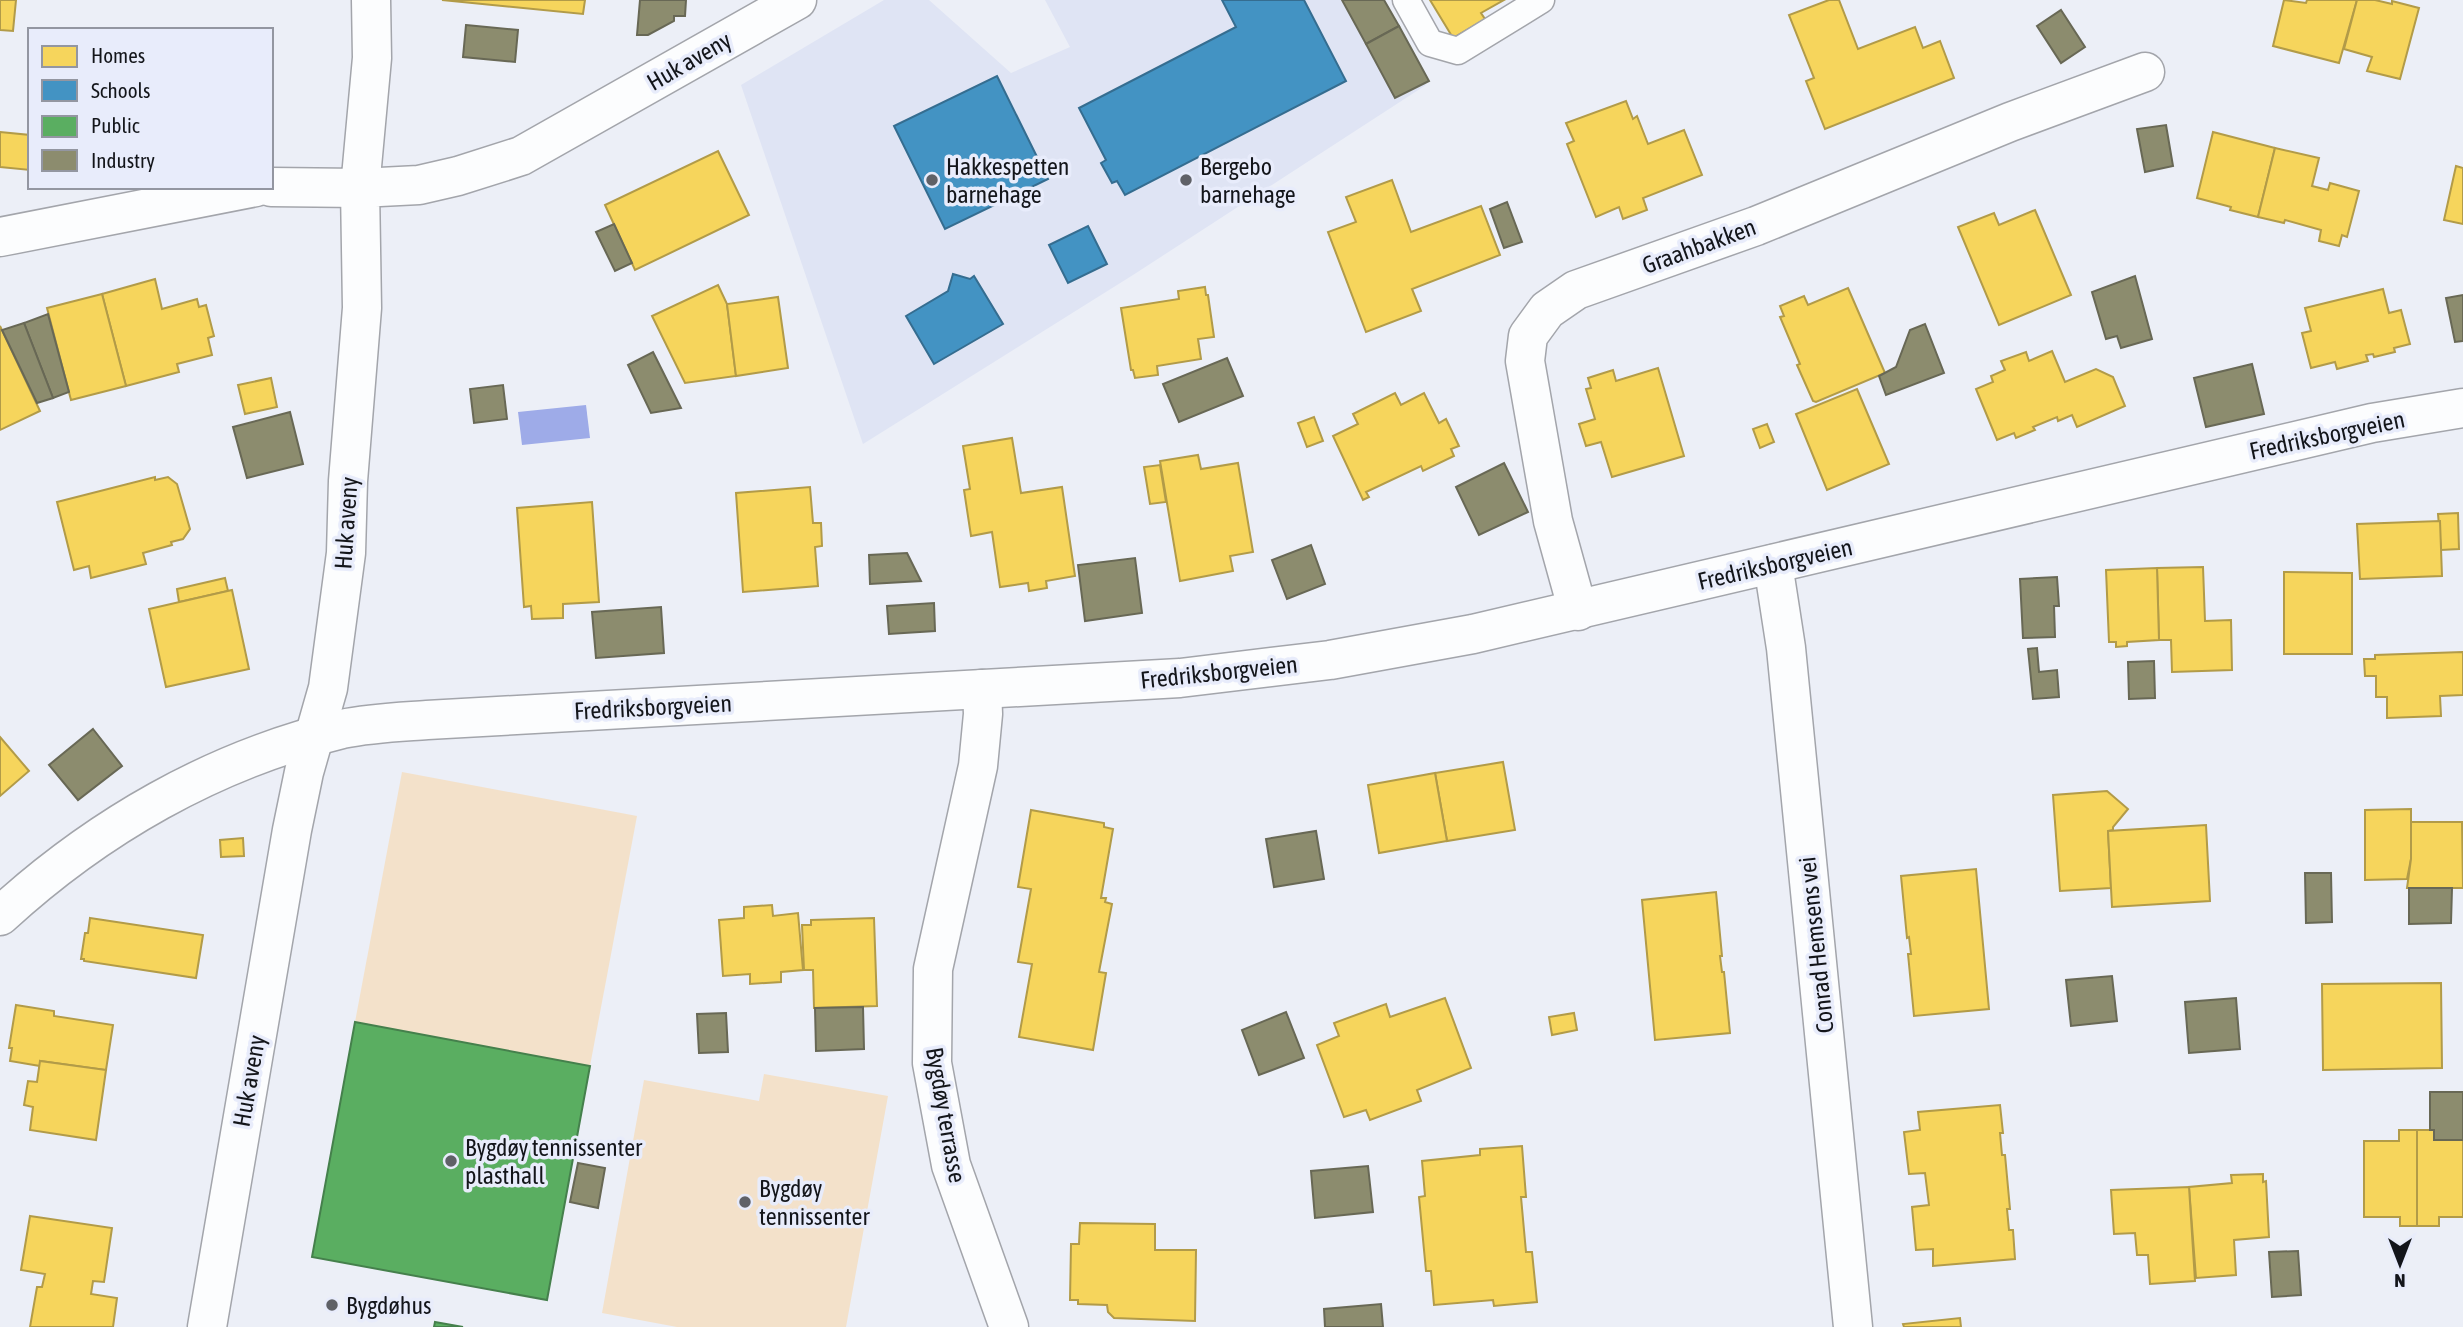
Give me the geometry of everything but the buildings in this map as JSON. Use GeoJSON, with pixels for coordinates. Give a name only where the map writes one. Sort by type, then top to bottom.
{"type":"FeatureCollection","features":[{"type":"Feature","properties":{"kind":"street"},"geometry":{"type":"LineString","coordinates":[[273,187],[360,188],[372,58],[371,0]]}},
{"type":"Feature","properties":{"kind":"street","name":"Huk aveny"},"geometry":{"type":"LineString","coordinates":[[207,1327],[292,830],[304,772],[330,679],[345,552],[362,308],[360,188],[419,185],[521,156],[797,0]]}},
{"type":"Feature","properties":{"kind":"street","name":"Graahbakken"},"geometry":{"type":"LineString","coordinates":[[1578,611],[1553,521],[1525,361],[1528,336],[1547,310],[1576,290],[1756,226],[2010,122],[2145,72]]}},
{"type":"Feature","properties":{"kind":"street"},"geometry":{"type":"LineString","coordinates":[[0,237],[246,189]]}},
{"type":"Feature","properties":{"kind":"street","name":"Fredriksborgveien"},"geometry":{"type":"LineString","coordinates":[[0,916],[58,866],[134,813],[221,770],[267,752],[343,729],[400,722],[1180,678],[1330,660],[1473,634],[1578,611],[2372,423],[2463,408]]}},
{"type":"Feature","properties":{"kind":"street","name":"Conrad Hemsens vei"},"geometry":{"type":"LineString","coordinates":[[1773,564],[1786,648],[1853,1327]]}},
{"type":"Feature","properties":{"kind":"street","name":"Bygdøy terrasse"},"geometry":{"type":"LineString","coordinates":[[982,689],[983,714],[978,766],[933,969],[932,1063],[951,1165],[1009,1327]]}},
{"type":"Feature","properties":{"kind":"lane"},"geometry":{"type":"LineString","coordinates":[[1406,0],[1430,43],[1458,51],[1541,0]]}},
{"type":"Feature","properties":{"kind":"shaded area","name":"Hakkespetten barnehage"},"geometry":{"type":"Polygon","coordinates":[[[884,0],[929,0],[1011,73],[1070,47],[1045,0],[1379,0],[1426,85],[1133,275],[863,444],[741,85],[884,0]]]}},
{"type":"Feature","properties":{"kind":"shaded area"},"geometry":{"type":"Polygon","coordinates":[[[402,772],[637,816],[590,1066],[355,1022],[402,772]]]}},
{"type":"Feature","properties":{"kind":"shaded area","name":"Bygdøy tennissenter"},"geometry":{"type":"Polygon","coordinates":[[[764,1074],[888,1096],[846,1327],[677,1327],[602,1313],[644,1080],[759,1101],[764,1074]]]}},
{"type":"Feature","properties":{"kind":"water"},"geometry":{"type":"Polygon","coordinates":[[[586,405],[590,438],[522,445],[518,412],[586,405]]]}},
{"type":"Feature","properties":{"kind":"place","name":"Hakkespetten barnehage"},"geometry":{"type":"Point","coordinates":[932,180]}},
{"type":"Feature","properties":{"kind":"place","name":"Bergebo barnehage"},"geometry":{"type":"Point","coordinates":[1186,180]}},
{"type":"Feature","properties":{"kind":"place","name":"Bygdøy tennissenter plasthall"},"geometry":{"type":"Point","coordinates":[451,1161]}},
{"type":"Feature","properties":{"kind":"place","name":"Bygdøy tennissenter"},"geometry":{"type":"Point","coordinates":[745,1202]}},
{"type":"Feature","properties":{"kind":"place","name":"Bygdøhus"},"geometry":{"type":"Point","coordinates":[332,1305]}}]}
